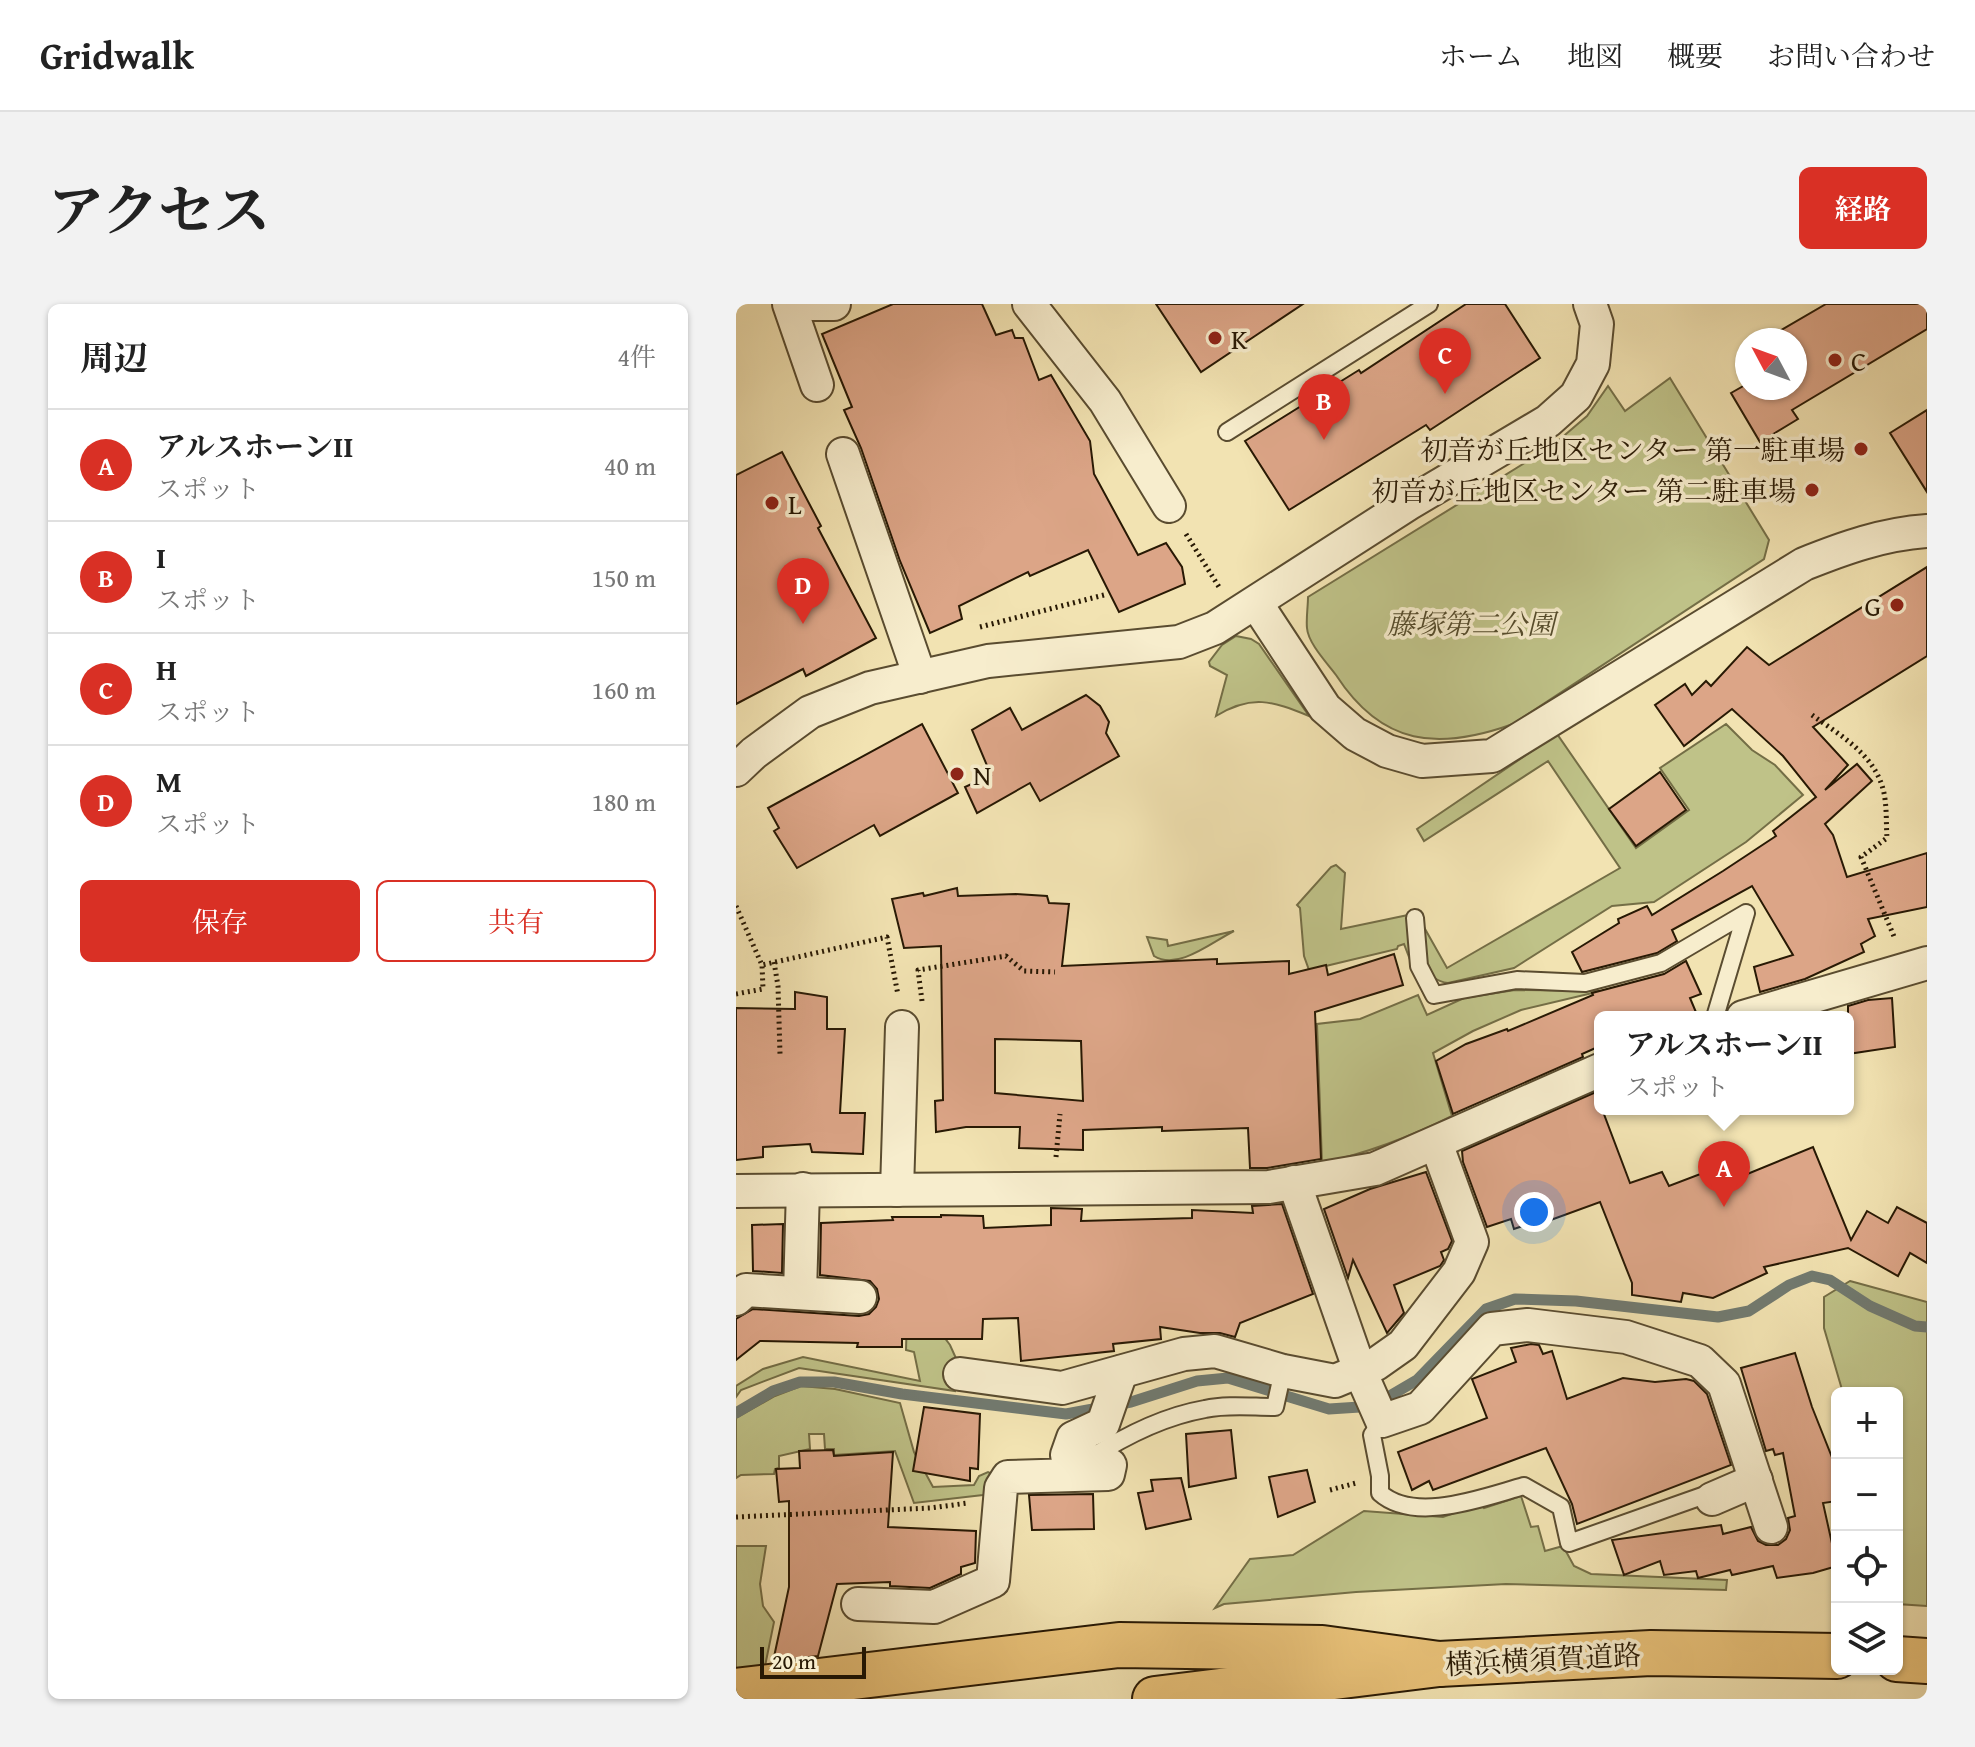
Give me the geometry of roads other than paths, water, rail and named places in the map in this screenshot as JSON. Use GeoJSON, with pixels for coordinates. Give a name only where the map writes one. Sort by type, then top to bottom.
{"type":"FeatureCollection","features":[{"type":"Feature","properties":{"kind":"highway"},"geometry":{"type":"LineString","coordinates":[[736,1691],[1119,1645],[1322,1648],[1439,1664]]}},
{"type":"Feature","properties":{"kind":"highway","name":"横浜横須賀道路"},"geometry":{"type":"LineString","coordinates":[[1155,1699],[1439,1664],[1651,1653],[1831,1656]]}},
{"type":"Feature","properties":{"kind":"highway"},"geometry":{"type":"LineString","coordinates":[[1903,1659],[1927,1661]]}},
{"type":"Feature","properties":{"kind":"street"},"geometry":{"type":"LineString","coordinates":[[789,304],[817,385]]}},
{"type":"Feature","properties":{"kind":"street"},"geometry":{"type":"LineString","coordinates":[[812,304],[834,304]]}},
{"type":"Feature","properties":{"kind":"street"},"geometry":{"type":"LineString","coordinates":[[1029,304],[1105,401],[1169,506]]}},
{"type":"Feature","properties":{"kind":"street"},"geometry":{"type":"LineString","coordinates":[[736,770],[810,712],[870,688],[988,661],[1179,642],[1215,628],[1408,504],[1548,421],[1576,396],[1593,364],[1597,324],[1590,304]]}},
{"type":"Feature","properties":{"kind":"street"},"geometry":{"type":"LineString","coordinates":[[843,454],[920,677]]}},
{"type":"Feature","properties":{"kind":"street"},"geometry":{"type":"LineString","coordinates":[[1256,603],[1325,708],[1355,734],[1387,751],[1422,761],[1492,756],[1804,564],[1856,544],[1927,531]]}},
{"type":"Feature","properties":{"kind":"street"},"geometry":{"type":"LineString","coordinates":[[1764,1011],[1918,966]]}},
{"type":"Feature","properties":{"kind":"street"},"geometry":{"type":"LineString","coordinates":[[897,1190],[902,1027]]}},
{"type":"Feature","properties":{"kind":"street"},"geometry":{"type":"LineString","coordinates":[[736,1191],[1269,1187],[1375,1169],[1594,1073]]}},
{"type":"Feature","properties":{"kind":"street"},"geometry":{"type":"LineString","coordinates":[[960,1374],[1062,1388],[1114,1390],[1184,1354],[1215,1351],[1282,1376],[1335,1381],[1376,1364],[1403,1345],[1459,1272],[1472,1242],[1436,1143]]}},
{"type":"Feature","properties":{"kind":"street"},"geometry":{"type":"LineString","coordinates":[[1294,1182],[1360,1371],[1382,1421],[1420,1408],[1492,1329],[1528,1325],[1626,1337],[1700,1361],[1724,1384],[1771,1527]]}},
{"type":"Feature","properties":{"kind":"street"},"geometry":{"type":"LineString","coordinates":[[800,1293],[803,1189]]}},
{"type":"Feature","properties":{"kind":"street"},"geometry":{"type":"LineString","coordinates":[[736,1299],[746,1290],[860,1297]]}},
{"type":"Feature","properties":{"kind":"street"},"geometry":{"type":"LineString","coordinates":[[858,1604],[934,1607],[993,1581],[1001,1488],[1008,1477],[1108,1474],[1110,1465],[1067,1455],[1073,1438],[1103,1424],[1114,1390]]}},
{"type":"Feature","properties":{"kind":"street"},"geometry":{"type":"LineString","coordinates":[[1712,1499],[1756,1480]]}},
{"type":"Feature","properties":{"kind":"lane"},"geometry":{"type":"LineString","coordinates":[[1227,432],[1429,304]]}},
{"type":"Feature","properties":{"kind":"lane"},"geometry":{"type":"LineString","coordinates":[[1415,918],[1419,966],[1434,995],[1517,980],[1585,983],[1661,963],[1746,913],[1717,1011]]}},
{"type":"Feature","properties":{"kind":"lane"},"geometry":{"type":"LineString","coordinates":[[1088,1460],[1114,1443],[1185,1414],[1207,1408],[1275,1407],[1282,1376]]}},
{"type":"Feature","properties":{"kind":"lane"},"geometry":{"type":"LineString","coordinates":[[1382,1421],[1372,1435],[1380,1493],[1392,1504],[1443,1508],[1524,1486],[1561,1507],[1569,1543],[1705,1495],[1712,1499]]}},
{"type":"Feature","properties":{"kind":"waterway"},"geometry":{"type":"LineString","coordinates":[[736,1413],[773,1391],[800,1382],[834,1382],[902,1394],[1066,1414],[1131,1402],[1197,1381],[1228,1378],[1329,1409],[1360,1407],[1388,1397],[1417,1380],[1486,1309],[1515,1299],[1576,1301],[1718,1317],[1749,1311],[1789,1285],[1812,1276],[1830,1280],[1870,1306],[1915,1326],[1927,1327]]}},
{"type":"Feature","properties":{"kind":"place","name":"K"},"geometry":{"type":"Point","coordinates":[1215,338]}},
{"type":"Feature","properties":{"kind":"place","name":"C"},"geometry":{"type":"Point","coordinates":[1835,360]}},
{"type":"Feature","properties":{"kind":"place","name":"H"},"geometry":{"type":"Point","coordinates":[1445,394]}},
{"type":"Feature","properties":{"kind":"place","name":"I"},"geometry":{"type":"Point","coordinates":[1324,440]}},
{"type":"Feature","properties":{"kind":"place","name":"初音が丘地区センター 第一駐車場"},"geometry":{"type":"Point","coordinates":[1861,449]}},
{"type":"Feature","properties":{"kind":"place","name":"初音が丘地区センター 第二駐車場"},"geometry":{"type":"Point","coordinates":[1812,490]}},
{"type":"Feature","properties":{"kind":"place","name":"L"},"geometry":{"type":"Point","coordinates":[772,503]}},
{"type":"Feature","properties":{"kind":"place","name":"G"},"geometry":{"type":"Point","coordinates":[1897,605]}},
{"type":"Feature","properties":{"kind":"place","name":"M"},"geometry":{"type":"Point","coordinates":[803,624]}},
{"type":"Feature","properties":{"kind":"place","name":"N"},"geometry":{"type":"Point","coordinates":[957,774]}},
{"type":"Feature","properties":{"kind":"place","name":"アルスホーンⅡ"},"geometry":{"type":"Point","coordinates":[1724,1207]}},
{"type":"Feature","properties":{"kind":"park label","name":"藤塚第二公園"},"geometry":{"type":"Point","coordinates":[1471,623]}}]}
